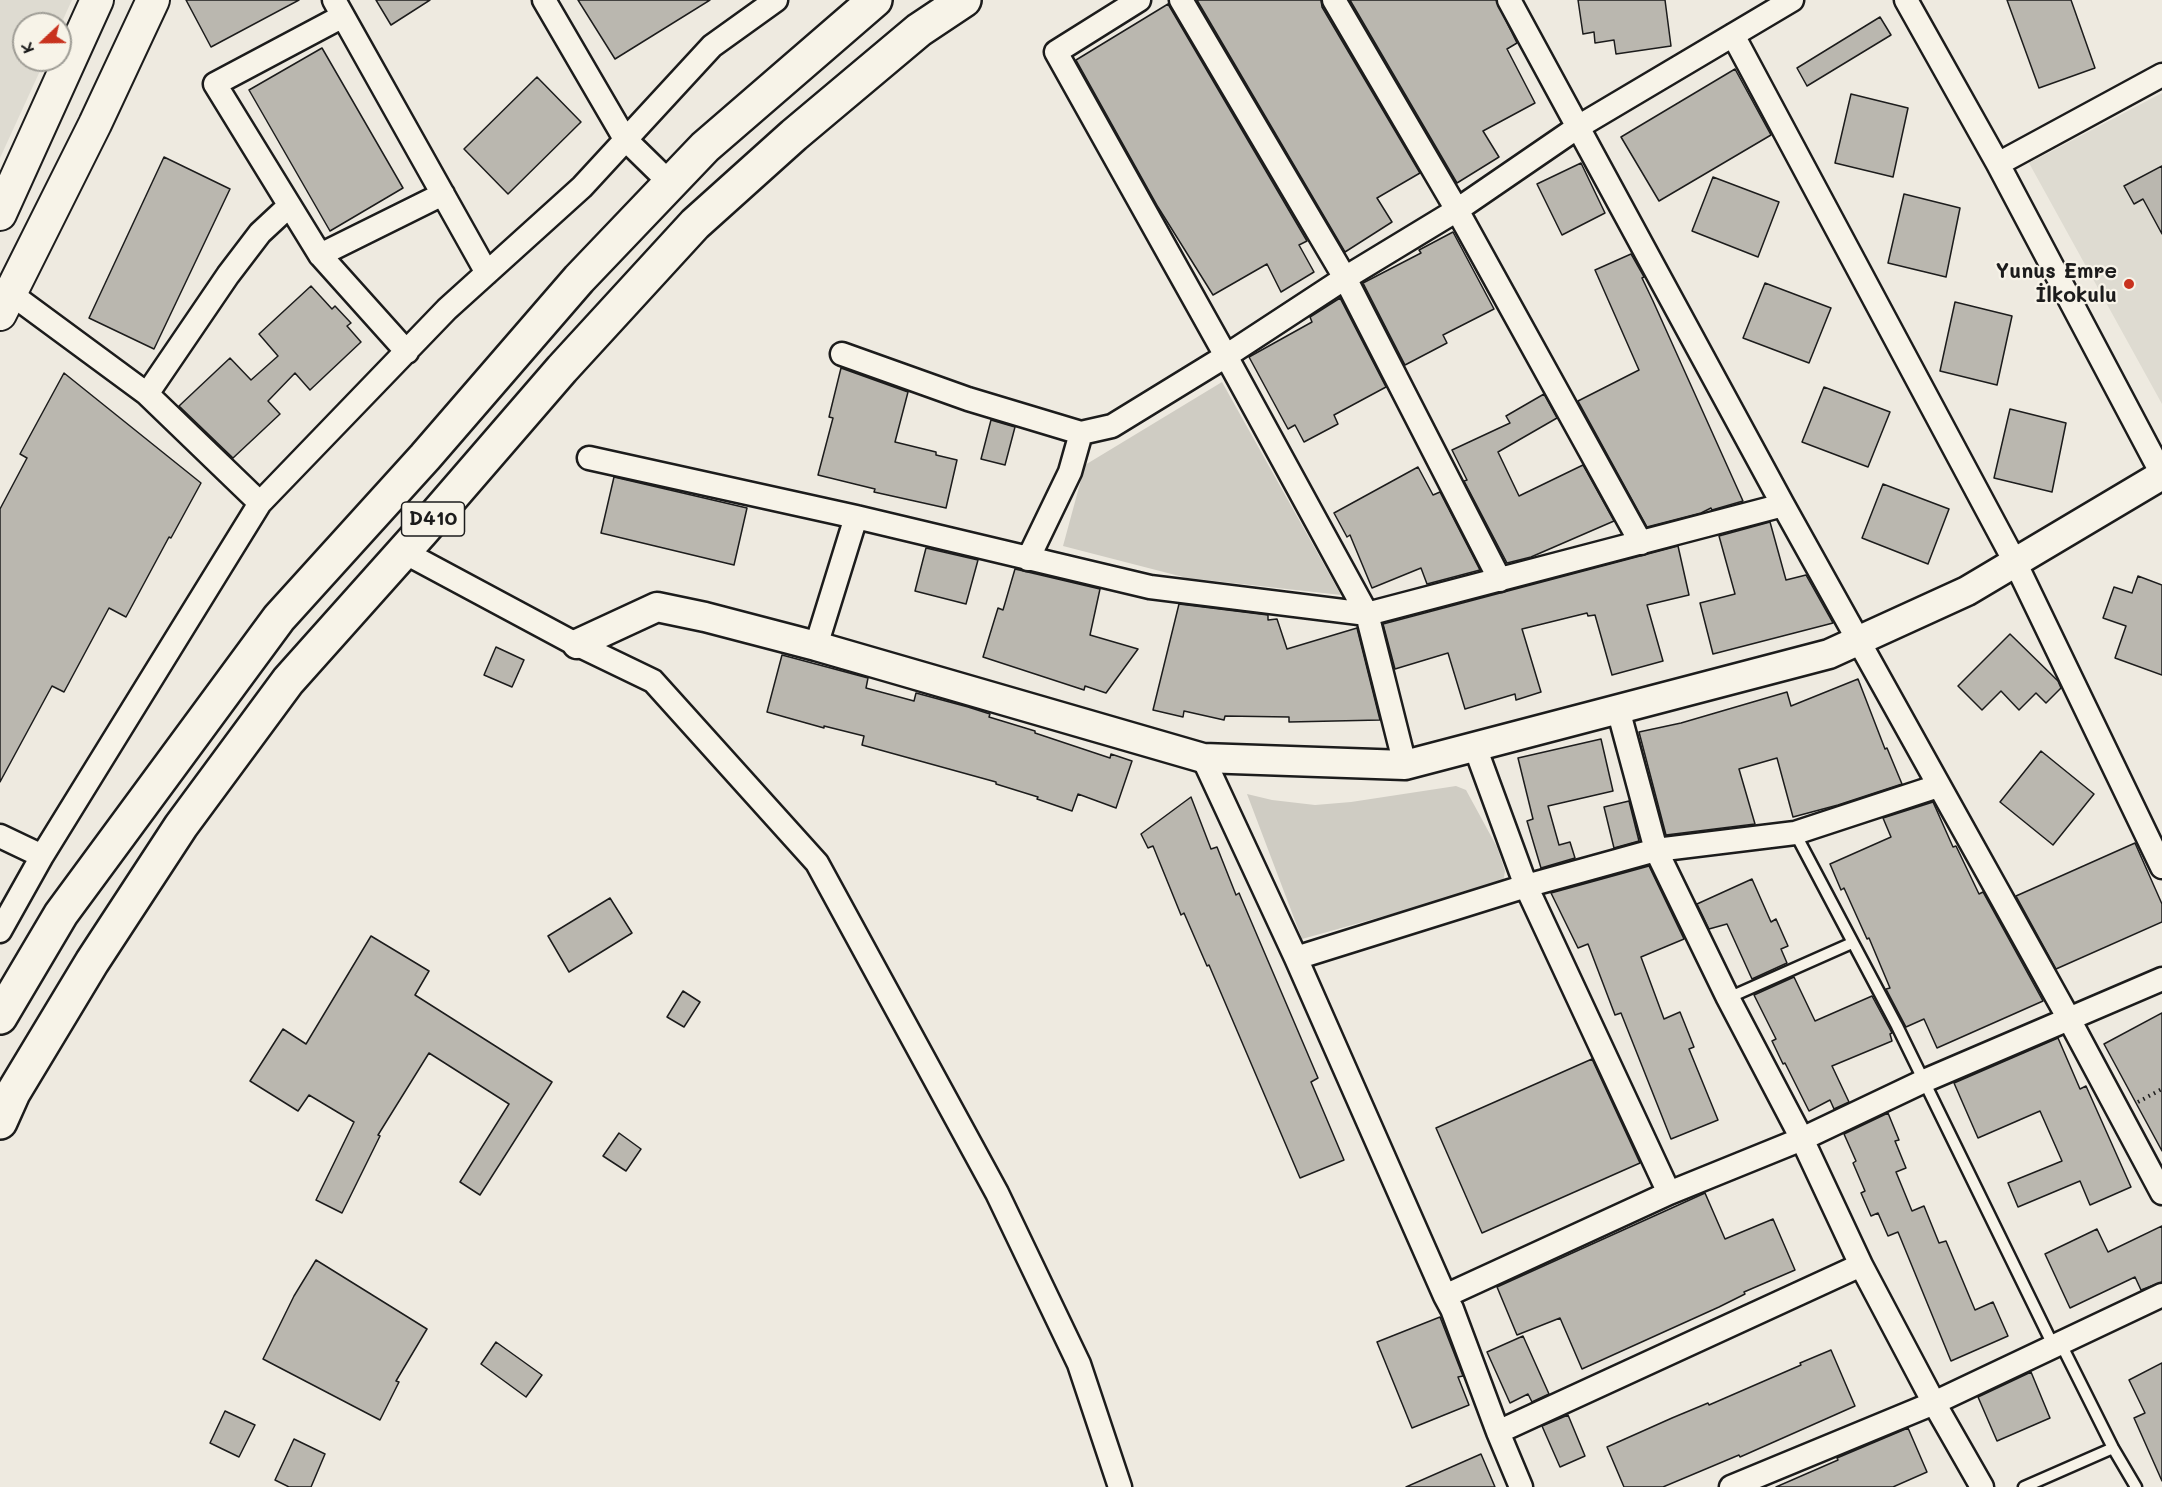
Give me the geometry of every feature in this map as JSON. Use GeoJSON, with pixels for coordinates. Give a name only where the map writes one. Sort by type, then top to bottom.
{"type":"FeatureCollection","features":[{"type":"Feature","properties":{"kind":"highway","name":"D410"},"geometry":{"type":"LineString","coordinates":[[0,1017],[61,914],[279,618],[425,457],[579,279],[670,183],[705,147],[875,0]]}},
{"type":"Feature","properties":{"kind":"highway","name":"D410"},"geometry":{"type":"LineString","coordinates":[[0,1122],[13,1093],[86,972],[181,826],[288,681],[404,552],[562,369],[695,224],[794,135],[902,45],[964,0]]}},
{"type":"Feature","properties":{"kind":"main road"},"geometry":{"type":"LineString","coordinates":[[0,214],[97,0]]}},
{"type":"Feature","properties":{"kind":"main road"},"geometry":{"type":"LineString","coordinates":[[5,304],[95,124],[153,0]]}},
{"type":"Feature","properties":{"kind":"street"},"geometry":{"type":"LineString","coordinates":[[544,0],[625,139],[670,183]]}},
{"type":"Feature","properties":{"kind":"street"},"geometry":{"type":"LineString","coordinates":[[0,931],[42,856],[260,503],[447,309],[582,187],[712,46],[776,0]]}},
{"type":"Feature","properties":{"kind":"street"},"geometry":{"type":"LineString","coordinates":[[1139,0],[1056,52],[1367,614],[1405,765]]}},
{"type":"Feature","properties":{"kind":"street"},"geometry":{"type":"LineString","coordinates":[[1181,0],[1345,278],[1500,580]]}},
{"type":"Feature","properties":{"kind":"street"},"geometry":{"type":"LineString","coordinates":[[1334,0],[1457,210],[1641,543]]}},
{"type":"Feature","properties":{"kind":"street"},"geometry":{"type":"LineString","coordinates":[[1509,0],[1783,505],[2069,1019],[2162,1193]]}},
{"type":"Feature","properties":{"kind":"street"},"geometry":{"type":"LineString","coordinates":[[842,354],[968,399],[1081,433],[1112,426],[1457,210],[1578,127],[1792,0]]}},
{"type":"Feature","properties":{"kind":"street"},"geometry":{"type":"LineString","coordinates":[[577,644],[657,607],[705,616],[816,646],[1203,758],[1405,765],[1829,654],[1967,591],[2162,475],[1998,164],[1906,0]]}},
{"type":"Feature","properties":{"kind":"street"},"geometry":{"type":"LineString","coordinates":[[407,352],[320,255],[215,84],[338,8],[487,273]]}},
{"type":"Feature","properties":{"kind":"street"},"geometry":{"type":"LineString","coordinates":[[1733,35],[2015,562],[2162,867]]}},
{"type":"Feature","properties":{"kind":"street"},"geometry":{"type":"LineString","coordinates":[[1998,164],[2162,75]]}},
{"type":"Feature","properties":{"kind":"street"},"geometry":{"type":"LineString","coordinates":[[320,255],[443,194]]}},
{"type":"Feature","properties":{"kind":"street"},"geometry":{"type":"LineString","coordinates":[[147,394],[228,274],[260,233],[289,206]]}},
{"type":"Feature","properties":{"kind":"street"},"geometry":{"type":"LineString","coordinates":[[5,304],[147,394],[260,503]]}},
{"type":"Feature","properties":{"kind":"street"},"geometry":{"type":"LineString","coordinates":[[1028,559],[1070,472],[1081,433]]}},
{"type":"Feature","properties":{"kind":"street"},"geometry":{"type":"LineString","coordinates":[[589,458],[856,517],[1150,587],[1367,614],[1783,505]]}},
{"type":"Feature","properties":{"kind":"street"},"geometry":{"type":"LineString","coordinates":[[816,646],[856,517]]}},
{"type":"Feature","properties":{"kind":"street"},"geometry":{"type":"LineString","coordinates":[[404,552],[577,644],[653,681],[817,863],[997,1193],[1079,1364],[1120,1487]]}},
{"type":"Feature","properties":{"kind":"street"},"geometry":{"type":"LineString","coordinates":[[1618,709],[1656,850],[1728,998],[1802,1138],[1861,1265],[1934,1403],[1982,1487]]}},
{"type":"Feature","properties":{"kind":"street"},"geometry":{"type":"LineString","coordinates":[[1475,747],[1526,886],[1669,1193]]}},
{"type":"Feature","properties":{"kind":"street"},"geometry":{"type":"LineString","coordinates":[[1203,758],[1296,958],[1452,1309],[1521,1487]]}},
{"type":"Feature","properties":{"kind":"street"},"geometry":{"type":"LineString","coordinates":[[1296,958],[1526,886],[1656,850],[1795,833],[1938,786]]}},
{"type":"Feature","properties":{"kind":"street"},"geometry":{"type":"LineString","coordinates":[[0,836],[42,856]]}},
{"type":"Feature","properties":{"kind":"street"},"geometry":{"type":"LineString","coordinates":[[1445,1296],[1669,1193],[1802,1138],[1924,1082],[2162,979]]}},
{"type":"Feature","properties":{"kind":"street"},"geometry":{"type":"LineString","coordinates":[[1498,1432],[1861,1265]]}},
{"type":"Feature","properties":{"kind":"street"},"geometry":{"type":"LineString","coordinates":[[1731,1487],[1934,1403],[2162,1295]]}},
{"type":"Feature","properties":{"kind":"lane"},"geometry":{"type":"LineString","coordinates":[[1795,833],[2056,1344],[2136,1487]]}},
{"type":"Feature","properties":{"kind":"lane"},"geometry":{"type":"LineString","coordinates":[[1728,998],[1852,943]]}},
{"type":"Feature","properties":{"kind":"lane"},"geometry":{"type":"LineString","coordinates":[[2024,1487],[2113,1448]]}},
{"type":"Feature","properties":{"kind":"shaded area"},"geometry":{"type":"Polygon","coordinates":[[[0,0],[72,0],[66,12],[12,12],[12,72],[39,72],[0,158],[0,0]]]}},
{"type":"Feature","properties":{"kind":"shaded area","name":"Yunus Emre İlkokulu"},"geometry":{"type":"Polygon","coordinates":[[[2162,93],[2162,404],[2029,163],[2162,93]]]}},
{"type":"Feature","properties":{"kind":"shaded area"},"geometry":{"type":"Polygon","coordinates":[[[1222,382],[1341,595],[1187,578],[1063,546],[1085,465],[1222,382]]]}},
{"type":"Feature","properties":{"kind":"shaded area"},"geometry":{"type":"Polygon","coordinates":[[[1456,786],[1466,790],[1497,847],[1505,871],[1503,883],[1302,939],[1247,794],[1272,800],[1315,805],[1351,802],[1456,786]]]}},
{"type":"Feature","properties":{"kind":"building"},"geometry":{"type":"Polygon","coordinates":[[[186,0],[299,0],[211,47],[186,0]]]}},
{"type":"Feature","properties":{"kind":"building"},"geometry":{"type":"Polygon","coordinates":[[[376,0],[430,0],[391,25],[376,0]]]}},
{"type":"Feature","properties":{"kind":"building"},"geometry":{"type":"Polygon","coordinates":[[[578,0],[710,0],[615,59],[578,0]]]}},
{"type":"Feature","properties":{"kind":"building"},"geometry":{"type":"Polygon","coordinates":[[[1197,0],[1321,0],[1322,7],[1420,173],[1377,198],[1392,222],[1345,252],[1197,0]]]}},
{"type":"Feature","properties":{"kind":"building"},"geometry":{"type":"Polygon","coordinates":[[[1350,0],[1496,0],[1517,43],[1507,49],[1535,103],[1483,131],[1499,157],[1457,183],[1350,0]]]}},
{"type":"Feature","properties":{"kind":"building"},"geometry":{"type":"Polygon","coordinates":[[[1578,0],[1665,0],[1671,46],[1616,54],[1614,40],[1595,43],[1594,32],[1583,34],[1578,0]]]}},
{"type":"Feature","properties":{"kind":"building"},"geometry":{"type":"Polygon","coordinates":[[[2007,0],[2071,0],[2095,68],[2039,88],[2007,0]]]}},
{"type":"Feature","properties":{"kind":"building"},"geometry":{"type":"Polygon","coordinates":[[[1168,4],[1307,241],[1299,245],[1314,272],[1281,292],[1267,264],[1213,295],[1158,207],[1076,60],[1168,4]]]}},
{"type":"Feature","properties":{"kind":"building"},"geometry":{"type":"Polygon","coordinates":[[[1880,17],[1891,35],[1807,86],[1797,68],[1880,17]]]}},
{"type":"Feature","properties":{"kind":"building"},"geometry":{"type":"Polygon","coordinates":[[[322,48],[403,188],[330,231],[249,90],[322,48]]]}},
{"type":"Feature","properties":{"kind":"building"},"geometry":{"type":"Polygon","coordinates":[[[1735,69],[1771,135],[1659,201],[1621,137],[1735,69]]]}},
{"type":"Feature","properties":{"kind":"building"},"geometry":{"type":"Polygon","coordinates":[[[537,77],[581,122],[508,194],[464,149],[537,77]]]}},
{"type":"Feature","properties":{"kind":"building"},"geometry":{"type":"Polygon","coordinates":[[[1851,94],[1908,108],[1893,177],[1835,163],[1851,94]]]}},
{"type":"Feature","properties":{"kind":"building"},"geometry":{"type":"Polygon","coordinates":[[[164,157],[230,189],[154,349],[89,318],[164,157]]]}},
{"type":"Feature","properties":{"kind":"building"},"geometry":{"type":"Polygon","coordinates":[[[1581,163],[1605,213],[1562,235],[1537,184],[1581,163]]]}},
{"type":"Feature","properties":{"kind":"building"},"geometry":{"type":"Polygon","coordinates":[[[2162,166],[2162,234],[2143,199],[2134,204],[2124,186],[2162,166]]]}},
{"type":"Feature","properties":{"kind":"building"},"geometry":{"type":"Polygon","coordinates":[[[1713,177],[1779,202],[1758,257],[1692,231],[1713,177]]]}},
{"type":"Feature","properties":{"kind":"building"},"geometry":{"type":"Polygon","coordinates":[[[1904,194],[1960,208],[1946,277],[1888,263],[1904,194]]]}},
{"type":"Feature","properties":{"kind":"building"},"geometry":{"type":"Polygon","coordinates":[[[1453,232],[1494,309],[1443,335],[1447,343],[1405,365],[1363,283],[1421,253],[1419,250],[1453,232]]]}},
{"type":"Feature","properties":{"kind":"building"},"geometry":{"type":"Polygon","coordinates":[[[1631,254],[1644,277],[1642,278],[1743,501],[1647,527],[1578,401],[1639,370],[1595,270],[1631,254]]]}},
{"type":"Feature","properties":{"kind":"building"},"geometry":{"type":"Polygon","coordinates":[[[1765,283],[1831,308],[1809,363],[1743,338],[1765,283]]]}},
{"type":"Feature","properties":{"kind":"building"},"geometry":{"type":"Polygon","coordinates":[[[311,286],[332,309],[335,306],[351,323],[347,326],[361,342],[310,390],[295,373],[268,401],[280,414],[233,458],[179,406],[230,358],[251,380],[278,356],[259,334],[311,286]]]}},
{"type":"Feature","properties":{"kind":"building"},"geometry":{"type":"Polygon","coordinates":[[[1340,298],[1386,387],[1334,415],[1338,424],[1304,442],[1295,425],[1288,429],[1249,357],[1312,322],[1310,317],[1340,298]]]}},
{"type":"Feature","properties":{"kind":"building"},"geometry":{"type":"Polygon","coordinates":[[[1955,302],[2012,316],[1997,385],[1940,371],[1955,302]]]}},
{"type":"Feature","properties":{"kind":"building"},"geometry":{"type":"Polygon","coordinates":[[[841,368],[908,392],[895,442],[936,452],[936,455],[957,460],[946,508],[874,492],[875,489],[818,475],[833,418],[829,417],[841,368]]]}},
{"type":"Feature","properties":{"kind":"building"},"geometry":{"type":"Polygon","coordinates":[[[64,373],[201,483],[126,617],[109,608],[64,692],[52,686],[0,782],[0,509],[27,458],[20,454],[64,373]]]}},
{"type":"Feature","properties":{"kind":"building"},"geometry":{"type":"Polygon","coordinates":[[[1824,387],[1890,412],[1868,467],[1802,442],[1824,387]]]}},
{"type":"Feature","properties":{"kind":"building"},"geometry":{"type":"Polygon","coordinates":[[[1544,394],[1557,418],[1498,452],[1519,496],[1583,465],[1614,521],[1531,557],[1507,563],[1464,481],[1467,480],[1452,450],[1510,423],[1506,416],[1544,394]]]}},
{"type":"Feature","properties":{"kind":"building"},"geometry":{"type":"Polygon","coordinates":[[[2010,409],[2066,423],[2052,492],[1994,478],[2010,409]]]}},
{"type":"Feature","properties":{"kind":"building"},"geometry":{"type":"Polygon","coordinates":[[[991,420],[1015,427],[1005,465],[981,459],[991,420]]]}},
{"type":"Feature","properties":{"kind":"building"},"geometry":{"type":"Polygon","coordinates":[[[1418,467],[1433,495],[1440,492],[1480,570],[1427,584],[1421,568],[1372,588],[1350,535],[1347,537],[1334,513],[1418,467]]]}},
{"type":"Feature","properties":{"kind":"building"},"geometry":{"type":"Polygon","coordinates":[[[614,477],[747,508],[734,565],[601,533],[614,477]]]}},
{"type":"Feature","properties":{"kind":"building"},"geometry":{"type":"Polygon","coordinates":[[[1883,484],[1949,509],[1928,564],[1862,538],[1883,484]]]}},
{"type":"Feature","properties":{"kind":"building"},"geometry":{"type":"Polygon","coordinates":[[[1770,522],[1786,580],[1806,575],[1833,623],[1713,654],[1700,603],[1735,594],[1719,536],[1770,522]]]}},
{"type":"Feature","properties":{"kind":"building"},"geometry":{"type":"Polygon","coordinates":[[[1678,546],[1689,595],[1647,605],[1663,661],[1612,675],[1595,615],[1588,616],[1587,613],[1522,629],[1541,692],[1516,700],[1515,694],[1465,709],[1448,653],[1395,669],[1383,624],[1678,546]]]}},
{"type":"Feature","properties":{"kind":"building"},"geometry":{"type":"Polygon","coordinates":[[[926,548],[978,560],[966,604],[915,591],[926,548]]]}},
{"type":"Feature","properties":{"kind":"building"},"geometry":{"type":"Polygon","coordinates":[[[1015,569],[1100,589],[1090,635],[1138,649],[1106,693],[1085,686],[1084,690],[983,657],[998,608],[1003,610],[1015,569]]]}},
{"type":"Feature","properties":{"kind":"building"},"geometry":{"type":"Polygon","coordinates":[[[2138,576],[2162,585],[2162,675],[2115,658],[2126,626],[2103,618],[2114,587],[2132,593],[2138,576]]]}},
{"type":"Feature","properties":{"kind":"building"},"geometry":{"type":"Polygon","coordinates":[[[1179,604],[1268,615],[1268,620],[1277,619],[1287,649],[1357,628],[1380,720],[1289,722],[1289,717],[1225,716],[1224,720],[1184,711],[1183,717],[1153,710],[1179,604]]]}},
{"type":"Feature","properties":{"kind":"building"},"geometry":{"type":"Polygon","coordinates":[[[2010,634],[2058,681],[2061,688],[2046,703],[2036,693],[2019,710],[2001,691],[1982,710],[1958,686],[2010,634]]]}},
{"type":"Feature","properties":{"kind":"building"},"geometry":{"type":"Polygon","coordinates":[[[496,647],[524,660],[512,687],[484,675],[496,647]]]}},
{"type":"Feature","properties":{"kind":"building"},"geometry":{"type":"Polygon","coordinates":[[[782,655],[868,678],[866,688],[914,701],[916,693],[968,707],[990,714],[989,717],[1110,758],[1111,754],[1132,761],[1116,808],[1078,794],[1072,811],[1037,799],[1038,797],[996,784],[996,782],[862,745],[864,736],[824,726],[824,728],[767,712],[782,655]]]}},
{"type":"Feature","properties":{"kind":"building"},"geometry":{"type":"Polygon","coordinates":[[[1858,679],[1885,749],[1887,748],[1902,784],[1793,817],[1777,758],[1739,769],[1755,824],[1666,835],[1639,732],[1681,723],[1787,692],[1791,706],[1858,679]]]}},
{"type":"Feature","properties":{"kind":"building"},"geometry":{"type":"Polygon","coordinates":[[[1601,739],[1613,791],[1548,806],[1559,845],[1570,842],[1575,858],[1541,868],[1527,821],[1533,819],[1518,758],[1601,739]]]}},
{"type":"Feature","properties":{"kind":"building"},"geometry":{"type":"Polygon","coordinates":[[[2041,751],[2094,794],[2053,845],[2000,802],[2041,751]]]}},
{"type":"Feature","properties":{"kind":"building"},"geometry":{"type":"Polygon","coordinates":[[[1191,797],[1211,849],[1217,847],[1236,895],[1239,893],[1318,1078],[1311,1082],[1344,1160],[1300,1178],[1209,965],[1207,966],[1184,913],[1181,915],[1153,846],[1148,848],[1141,834],[1191,797]]]}},
{"type":"Feature","properties":{"kind":"building"},"geometry":{"type":"Polygon","coordinates":[[[1629,801],[1639,841],[1614,848],[1604,807],[1629,801]]]}},
{"type":"Feature","properties":{"kind":"building"},"geometry":{"type":"Polygon","coordinates":[[[1933,802],[1953,847],[1956,846],[1979,894],[1983,892],[2043,1001],[1937,1048],[1924,1019],[1906,1027],[1886,989],[1890,988],[1869,938],[1867,939],[1844,888],[1841,890],[1830,864],[1891,837],[1883,818],[1933,802]]]}},
{"type":"Feature","properties":{"kind":"building"},"geometry":{"type":"Polygon","coordinates":[[[2135,843],[2162,904],[2162,922],[2056,969],[2016,896],[2135,843]]]}},
{"type":"Feature","properties":{"kind":"building"},"geometry":{"type":"Polygon","coordinates":[[[1649,866],[1684,939],[1641,957],[1664,1019],[1680,1012],[1694,1047],[1689,1049],[1718,1120],[1671,1139],[1621,1013],[1615,1015],[1588,944],[1578,948],[1551,893],[1649,866]]]}},
{"type":"Feature","properties":{"kind":"building"},"geometry":{"type":"Polygon","coordinates":[[[1752,879],[1771,922],[1776,919],[1788,946],[1781,949],[1787,963],[1752,979],[1727,924],[1709,929],[1697,904],[1752,879]]]}},
{"type":"Feature","properties":{"kind":"building"},"geometry":{"type":"Polygon","coordinates":[[[610,898],[632,933],[569,972],[548,936],[610,898]]]}},
{"type":"Feature","properties":{"kind":"building"},"geometry":{"type":"Polygon","coordinates":[[[371,936],[429,971],[415,995],[552,1082],[480,1195],[460,1182],[509,1104],[429,1053],[378,1135],[380,1136],[342,1213],[316,1200],[354,1122],[309,1095],[298,1111],[250,1081],[283,1029],[306,1044],[371,936]]]}},
{"type":"Feature","properties":{"kind":"building"},"geometry":{"type":"Polygon","coordinates":[[[1794,977],[1815,1021],[1872,996],[1892,1033],[1890,1034],[1892,1041],[1832,1066],[1849,1102],[1834,1109],[1830,1100],[1809,1111],[1772,1041],[1776,1039],[1754,995],[1794,977]]]}},
{"type":"Feature","properties":{"kind":"building"},"geometry":{"type":"Polygon","coordinates":[[[683,991],[700,1002],[684,1027],[667,1017],[683,991]]]}},
{"type":"Feature","properties":{"kind":"building"},"geometry":{"type":"Polygon","coordinates":[[[2162,1013],[2162,1151],[2104,1044],[2162,1013]]]}},
{"type":"Feature","properties":{"kind":"building"},"geometry":{"type":"Polygon","coordinates":[[[2058,1038],[2080,1089],[2086,1086],[2131,1187],[2090,1205],[2080,1181],[2018,1207],[2008,1183],[2062,1161],[2040,1111],[1978,1138],[1954,1083],[2058,1038]]]}},
{"type":"Feature","properties":{"kind":"building"},"geometry":{"type":"Polygon","coordinates":[[[1592,1059],[1640,1163],[1482,1233],[1436,1128],[1592,1059]]]}},
{"type":"Feature","properties":{"kind":"building"},"geometry":{"type":"Polygon","coordinates":[[[1888,1113],[1899,1140],[1895,1141],[1906,1168],[1896,1172],[1912,1211],[1924,1206],[1939,1243],[1946,1241],[1975,1310],[1993,1302],[2008,1336],[1951,1361],[1898,1232],[1888,1236],[1878,1213],[1871,1216],[1861,1193],[1865,1191],[1853,1163],[1856,1161],[1844,1134],[1888,1113]]]}},
{"type":"Feature","properties":{"kind":"building"},"geometry":{"type":"Polygon","coordinates":[[[619,1133],[641,1149],[626,1171],[603,1156],[619,1133]]]}},
{"type":"Feature","properties":{"kind":"building"},"geometry":{"type":"Polygon","coordinates":[[[1705,1193],[1725,1239],[1773,1219],[1795,1270],[1582,1369],[1560,1318],[1517,1335],[1497,1287],[1705,1193]]]}},
{"type":"Feature","properties":{"kind":"building"},"geometry":{"type":"Polygon","coordinates":[[[2162,1226],[2162,1282],[2141,1290],[2135,1277],[2070,1308],[2045,1254],[2097,1229],[2108,1252],[2162,1226]]]}},
{"type":"Feature","properties":{"kind":"building"},"geometry":{"type":"Polygon","coordinates":[[[316,1260],[427,1329],[396,1381],[399,1382],[380,1420],[263,1359],[294,1296],[316,1260]]]}},
{"type":"Feature","properties":{"kind":"building"},"geometry":{"type":"Polygon","coordinates":[[[1440,1317],[1463,1376],[1458,1377],[1469,1405],[1412,1428],[1377,1342],[1440,1317]]]}},
{"type":"Feature","properties":{"kind":"building"},"geometry":{"type":"Polygon","coordinates":[[[1523,1336],[1549,1394],[1532,1402],[1528,1394],[1510,1403],[1487,1352],[1523,1336]]]}},
{"type":"Feature","properties":{"kind":"building"},"geometry":{"type":"Polygon","coordinates":[[[496,1342],[542,1375],[526,1397],[481,1364],[496,1342]]]}},
{"type":"Feature","properties":{"kind":"building"},"geometry":{"type":"Polygon","coordinates":[[[1831,1350],[1855,1406],[1740,1457],[1739,1455],[1663,1487],[1624,1487],[1607,1447],[1708,1403],[1709,1405],[1831,1350]]]}},
{"type":"Feature","properties":{"kind":"building"},"geometry":{"type":"Polygon","coordinates":[[[2162,1363],[2162,1481],[2134,1418],[2145,1413],[2129,1380],[2162,1363]]]}},
{"type":"Feature","properties":{"kind":"building"},"geometry":{"type":"Polygon","coordinates":[[[2031,1372],[2050,1418],[1997,1441],[1978,1397],[2031,1372]]]}},
{"type":"Feature","properties":{"kind":"building"},"geometry":{"type":"Polygon","coordinates":[[[225,1411],[255,1425],[239,1457],[210,1443],[225,1411]]]}},
{"type":"Feature","properties":{"kind":"building"},"geometry":{"type":"Polygon","coordinates":[[[1568,1415],[1585,1456],[1560,1467],[1542,1426],[1568,1415]]]}},
{"type":"Feature","properties":{"kind":"building"},"geometry":{"type":"Polygon","coordinates":[[[1908,1428],[1927,1472],[1893,1487],[1776,1487],[1838,1460],[1837,1458],[1908,1428]]]}},
{"type":"Feature","properties":{"kind":"building"},"geometry":{"type":"Polygon","coordinates":[[[294,1439],[325,1454],[311,1487],[289,1487],[275,1480],[294,1439]]]}},
{"type":"Feature","properties":{"kind":"building"},"geometry":{"type":"Polygon","coordinates":[[[1481,1454],[1495,1487],[1406,1487],[1481,1454]]]}},
{"type":"Feature","properties":{"kind":"place","name":"Yunus Emre İlkokulu"},"geometry":{"type":"Point","coordinates":[2129,284]}}]}
